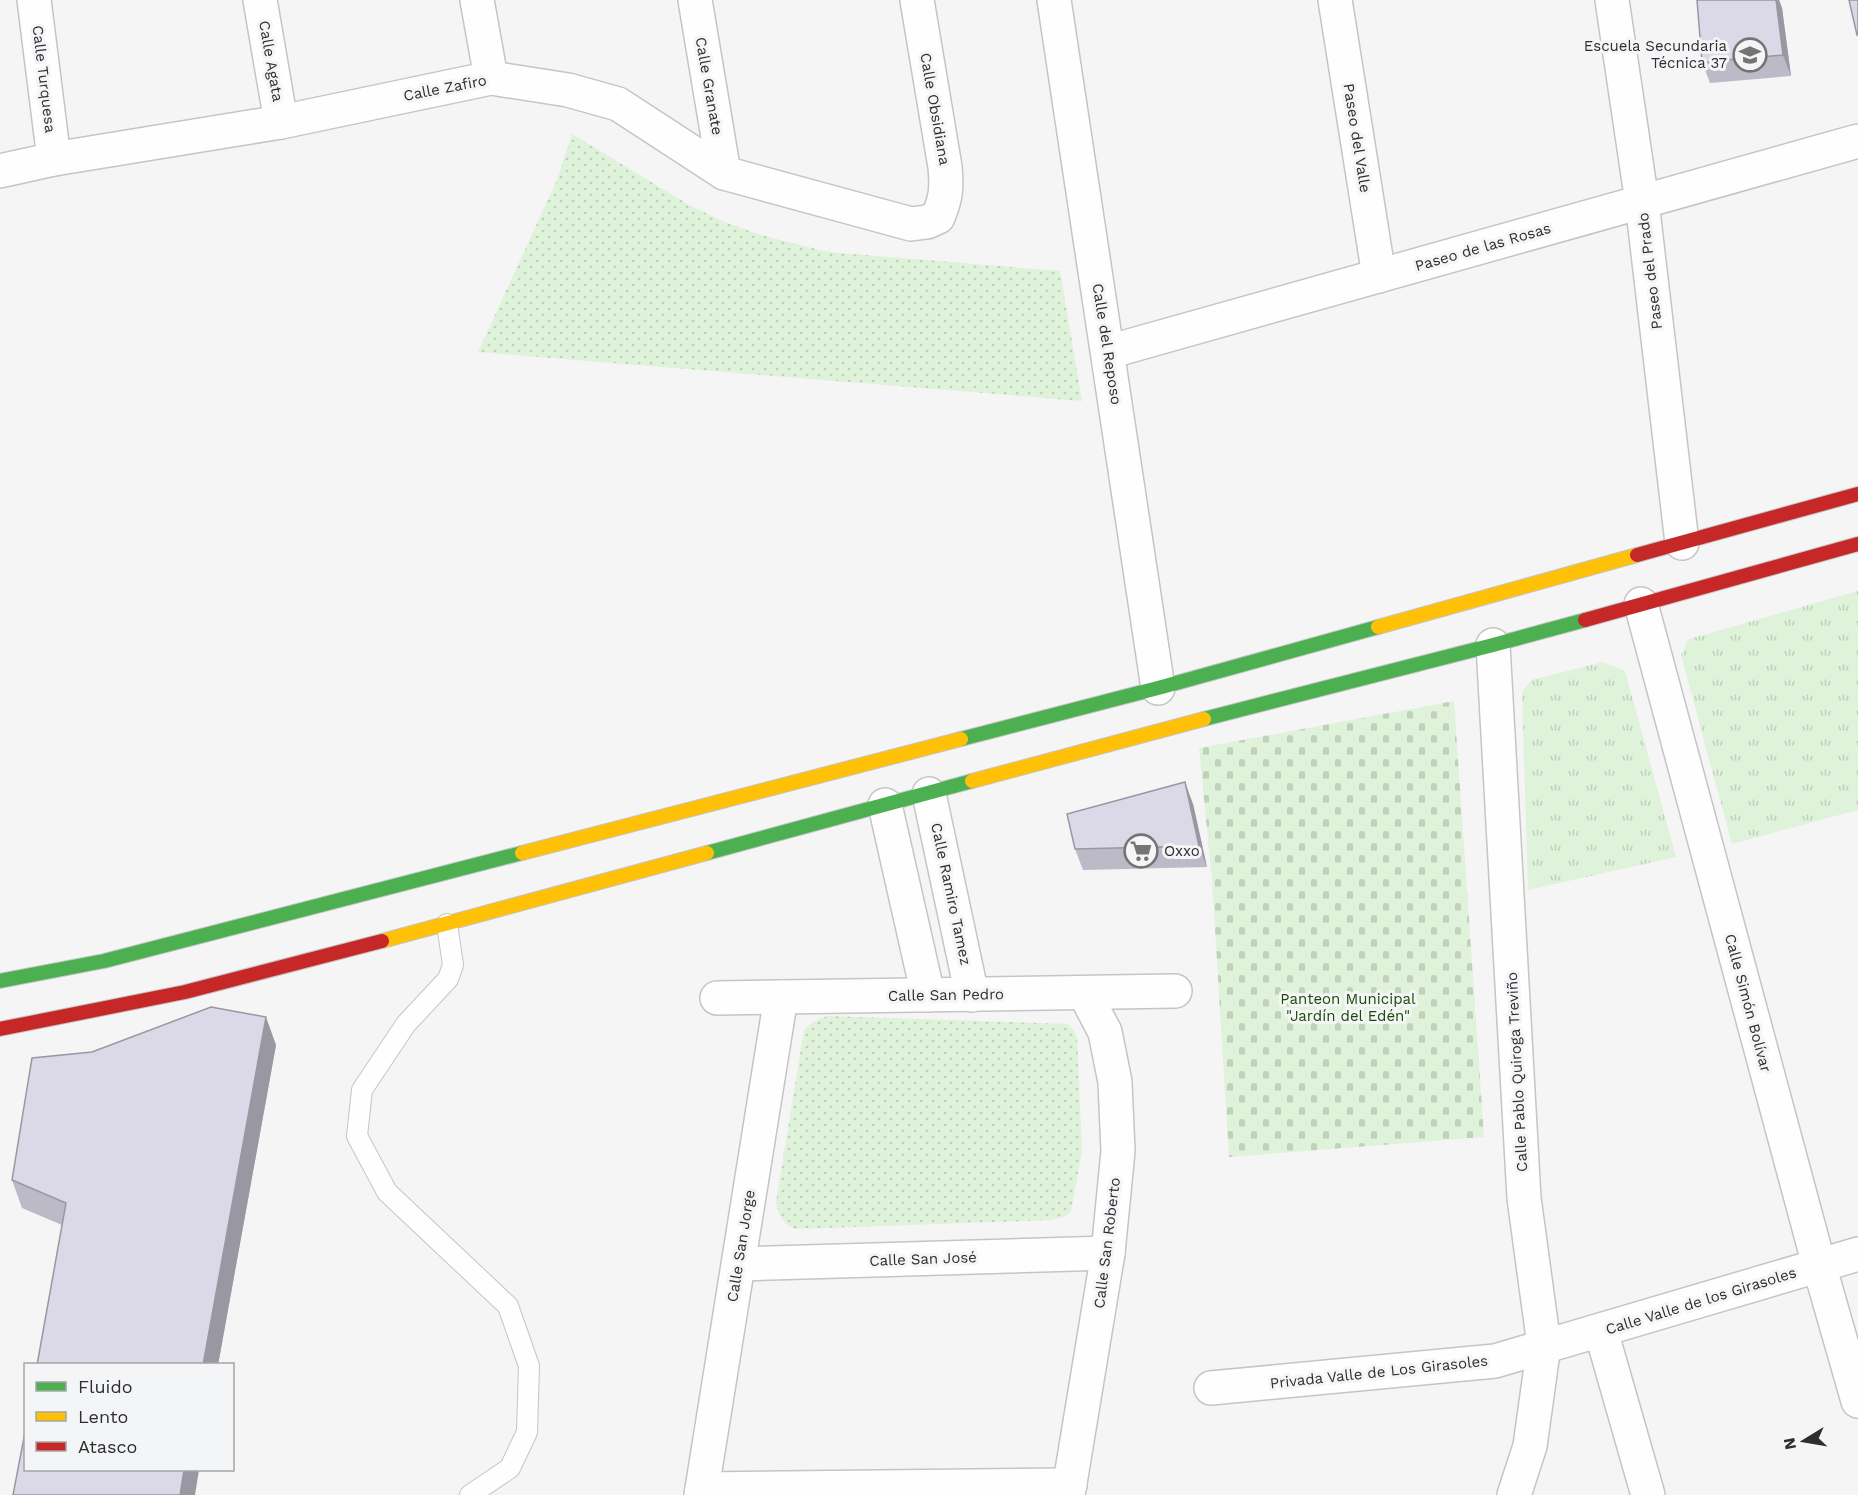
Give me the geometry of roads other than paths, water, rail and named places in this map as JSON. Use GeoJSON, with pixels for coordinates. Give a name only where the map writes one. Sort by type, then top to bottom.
{"type":"FeatureCollection","features":[{"type":"Feature","properties":{"kind":"street","name":"Calle Turquesa"},"geometry":{"type":"LineString","coordinates":[[34,0],[54,159]]}},
{"type":"Feature","properties":{"kind":"street","name":"Calle Agata"},"geometry":{"type":"LineString","coordinates":[[260,0],[281,122]]}},
{"type":"Feature","properties":{"kind":"street"},"geometry":{"type":"LineString","coordinates":[[477,0],[491,78]]}},
{"type":"Feature","properties":{"kind":"street","name":"Calle Granate"},"geometry":{"type":"LineString","coordinates":[[695,0],[724,173]]}},
{"type":"Feature","properties":{"kind":"street","name":"Calle Obsidiana"},"geometry":{"type":"LineString","coordinates":[[916,0],[945,167],[947,188],[938,217]]}},
{"type":"Feature","properties":{"kind":"street","name":"Calle del Reposo"},"geometry":{"type":"LineString","coordinates":[[1054,0],[1162,708]]}},
{"type":"Feature","properties":{"kind":"street","name":"Paseo del Valle"},"geometry":{"type":"LineString","coordinates":[[1335,0],[1379,276]]}},
{"type":"Feature","properties":{"kind":"street","name":"Paseo del Prado"},"geometry":{"type":"LineString","coordinates":[[1612,0],[1642,202],[1682,543]]}},
{"type":"Feature","properties":{"kind":"street","name":"Calle Zafiro"},"geometry":{"type":"LineString","coordinates":[[0,171],[54,159],[281,122],[491,78],[568,90],[618,104],[724,173],[911,224],[927,222],[938,217]]}},
{"type":"Feature","properties":{"kind":"street","name":"Paseo de las Rosas"},"geometry":{"type":"LineString","coordinates":[[1108,352],[1858,141]]}},
{"type":"Feature","properties":{"kind":"street"},"geometry":{"type":"LineString","coordinates":[[0,1029],[185,992],[929,794],[1162,708],[1682,543],[1858,494]]}},
{"type":"Feature","properties":{"kind":"street"},"geometry":{"type":"LineString","coordinates":[[0,981],[104,961],[1162,708],[1493,645],[1858,544]]}},
{"type":"Feature","properties":{"kind":"street","name":"Calle Simón Bolívar"},"geometry":{"type":"LineString","coordinates":[[1641,604],[1819,1265],[1858,1401]]}},
{"type":"Feature","properties":{"kind":"street","name":"Calle Pablo Quiroga Treviño"},"geometry":{"type":"LineString","coordinates":[[1493,645],[1524,1198],[1544,1345],[1530,1446],[1514,1495]]}},
{"type":"Feature","properties":{"kind":"street","name":"Calle Ramiro Tamez"},"geometry":{"type":"LineString","coordinates":[[929,794],[972,995]]}},
{"type":"Feature","properties":{"kind":"street"},"geometry":{"type":"LineString","coordinates":[[885,806],[928,995]]}},
{"type":"Feature","properties":{"kind":"street","name":"Calle San Pedro"},"geometry":{"type":"LineString","coordinates":[[717,998],[1175,991]]}},
{"type":"Feature","properties":{"kind":"street","name":"Calle San Roberto"},"geometry":{"type":"LineString","coordinates":[[1069,1490],[1108,1253],[1118,1151],[1115,1082],[1105,1032],[1085,994]]}},
{"type":"Feature","properties":{"kind":"street","name":"Calle San Jorge"},"geometry":{"type":"LineString","coordinates":[[701,1492],[781,997]]}},
{"type":"Feature","properties":{"kind":"street","name":"Calle San José"},"geometry":{"type":"LineString","coordinates":[[739,1264],[1108,1253]]}},
{"type":"Feature","properties":{"kind":"street","name":"Calle Valle de los Girasoles"},"geometry":{"type":"LineString","coordinates":[[1544,1345],[1601,1331],[1858,1254]]}},
{"type":"Feature","properties":{"kind":"street"},"geometry":{"type":"LineString","coordinates":[[1601,1331],[1648,1495]]}},
{"type":"Feature","properties":{"kind":"street","name":"Privada Valle de Los Girasoles"},"geometry":{"type":"LineString","coordinates":[[1211,1388],[1495,1361],[1544,1345]]}},
{"type":"Feature","properties":{"kind":"street"},"geometry":{"type":"LineString","coordinates":[[701,1492],[1069,1490]]}},
{"type":"Feature","properties":{"kind":"lane"},"geometry":{"type":"LineString","coordinates":[[447,924],[453,965],[448,979],[406,1024],[362,1090],[357,1136],[387,1192],[508,1306],[529,1366],[526,1432],[510,1468],[470,1495]]}},
{"type":"Feature","properties":{"kind":"place","name":"Escuela Secundaria Técnica 37"},"geometry":{"type":"Point","coordinates":[1750,55]}},
{"type":"Feature","properties":{"kind":"place","name":"Oxxo"},"geometry":{"type":"Point","coordinates":[1141,851]}},
{"type":"Feature","properties":{"kind":"park label","name":"Panteon Municipal \"Jardín del Edén\""},"geometry":{"type":"Point","coordinates":[1348,1008]}}]}
